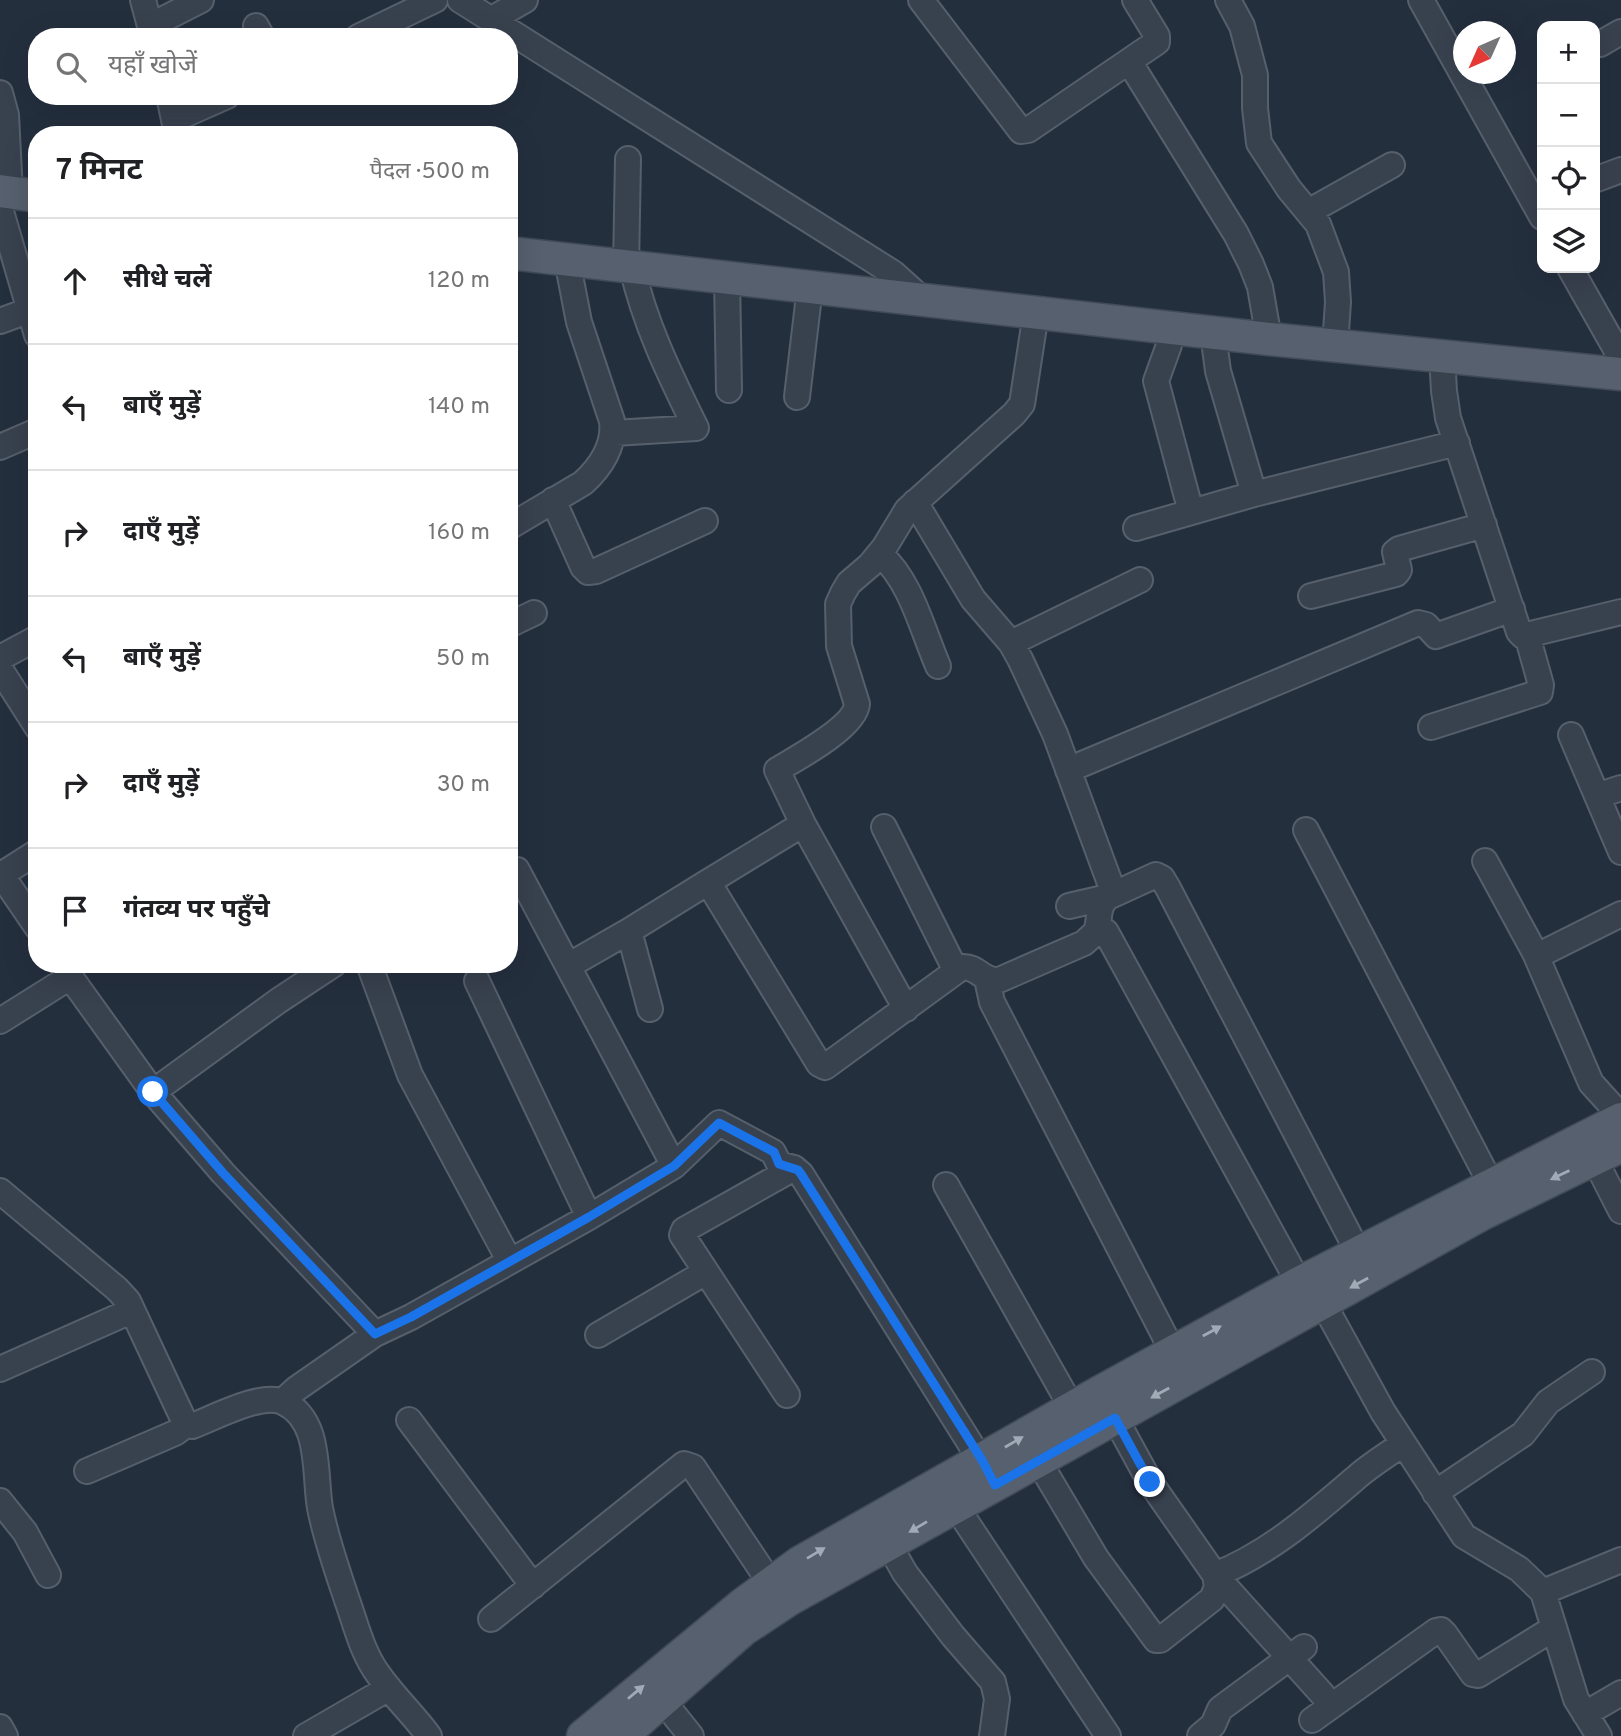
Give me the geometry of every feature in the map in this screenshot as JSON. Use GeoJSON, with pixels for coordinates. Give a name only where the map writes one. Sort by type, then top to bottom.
{"type":"FeatureCollection","features":[{"type":"Feature","properties":{"kind":"main road"},"geometry":{"type":"LineString","coordinates":[[518,254],[1269,340],[1621,374]]}},
{"type":"Feature","properties":{"kind":"main road"},"geometry":{"type":"LineString","coordinates":[[583,1736],[675,1658],[799,1563],[855,1530],[948,1495],[989,1472],[1072,1408],[1299,1283],[1621,1118]]}},
{"type":"Feature","properties":{"kind":"main road"},"geometry":{"type":"LineString","coordinates":[[989,1472],[1039,1462],[1482,1214],[1607,1152]]}},
{"type":"Feature","properties":{"kind":"main road"},"geometry":{"type":"LineString","coordinates":[[622,1736],[743,1630],[790,1599],[889,1545],[948,1495]]}},
{"type":"Feature","properties":{"kind":"street"},"geometry":{"type":"LineString","coordinates":[[143,0],[150,28]]}},
{"type":"Feature","properties":{"kind":"street"},"geometry":{"type":"LineString","coordinates":[[156,28],[201,0]]}},
{"type":"Feature","properties":{"kind":"street"},"geometry":{"type":"LineString","coordinates":[[377,28],[435,0]]}},
{"type":"Feature","properties":{"kind":"street"},"geometry":{"type":"LineString","coordinates":[[460,0],[506,28]]}},
{"type":"Feature","properties":{"kind":"street"},"geometry":{"type":"LineString","coordinates":[[492,19],[525,0]]}},
{"type":"Feature","properties":{"kind":"street"},"geometry":{"type":"LineString","coordinates":[[921,0],[1021,131],[1028,130],[1130,63],[1157,42],[1157,36],[1135,0]]}},
{"type":"Feature","properties":{"kind":"street"},"geometry":{"type":"LineString","coordinates":[[1228,0],[1242,26],[1255,75],[1259,143],[1289,189],[1318,224],[1336,272],[1338,302],[1335,346]]}},
{"type":"Feature","properties":{"kind":"street"},"geometry":{"type":"LineString","coordinates":[[1421,0],[1538,210]]}},
{"type":"Feature","properties":{"kind":"street"},"geometry":{"type":"LineString","coordinates":[[518,35],[893,273],[923,300]]}},
{"type":"Feature","properties":{"kind":"street"},"geometry":{"type":"LineString","coordinates":[[1130,63],[1246,254],[1260,287],[1269,340]]}},
{"type":"Feature","properties":{"kind":"street"},"geometry":{"type":"LineString","coordinates":[[0,93],[6,115],[12,197],[6,248],[28,305]]}},
{"type":"Feature","properties":{"kind":"street"},"geometry":{"type":"LineString","coordinates":[[173,117],[204,105]]}},
{"type":"Feature","properties":{"kind":"street"},"geometry":{"type":"LineString","coordinates":[[614,433],[696,428],[649,328],[629,267],[628,159]]}},
{"type":"Feature","properties":{"kind":"street"},"geometry":{"type":"LineString","coordinates":[[1308,212],[1392,164]]}},
{"type":"Feature","properties":{"kind":"street"},"geometry":{"type":"LineString","coordinates":[[1600,178],[1621,170]]}},
{"type":"Feature","properties":{"kind":"street"},"geometry":{"type":"LineString","coordinates":[[518,521],[583,483],[593,474],[611,444],[614,433],[579,322],[566,260]]}},
{"type":"Feature","properties":{"kind":"street"},"geometry":{"type":"LineString","coordinates":[[1573,273],[1621,358]]}},
{"type":"Feature","properties":{"kind":"street"},"geometry":{"type":"LineString","coordinates":[[727,278],[729,390]]}},
{"type":"Feature","properties":{"kind":"street"},"geometry":{"type":"LineString","coordinates":[[797,397],[810,287]]}},
{"type":"Feature","properties":{"kind":"street"},"geometry":{"type":"LineString","coordinates":[[0,321],[28,311]]}},
{"type":"Feature","properties":{"kind":"street"},"geometry":{"type":"LineString","coordinates":[[906,1009],[803,824],[778,770],[817,746],[855,713],[857,704],[839,646],[838,604],[849,583],[880,554],[901,517],[1023,404],[1036,313]]}},
{"type":"Feature","properties":{"kind":"street"},"geometry":{"type":"LineString","coordinates":[[1170,328],[1169,345],[1156,381],[1191,512]]}},
{"type":"Feature","properties":{"kind":"street"},"geometry":{"type":"LineString","coordinates":[[1213,333],[1218,371],[1254,494]]}},
{"type":"Feature","properties":{"kind":"street"},"geometry":{"type":"LineString","coordinates":[[1442,356],[1448,418],[1519,632],[1522,636],[1621,612]]}},
{"type":"Feature","properties":{"kind":"street"},"geometry":{"type":"LineString","coordinates":[[0,447],[28,435]]}},
{"type":"Feature","properties":{"kind":"street"},"geometry":{"type":"LineString","coordinates":[[1136,528],[1254,494],[1457,443]]}},
{"type":"Feature","properties":{"kind":"street"},"geometry":{"type":"LineString","coordinates":[[553,500],[583,567],[589,572],[597,571],[705,521]]}},
{"type":"Feature","properties":{"kind":"street"},"geometry":{"type":"LineString","coordinates":[[915,502],[973,599],[1011,643],[1055,734],[1111,895]]}},
{"type":"Feature","properties":{"kind":"street"},"geometry":{"type":"LineString","coordinates":[[1311,596],[1396,574],[1399,570],[1395,552],[1399,549],[1484,525]]}},
{"type":"Feature","properties":{"kind":"street"},"geometry":{"type":"LineString","coordinates":[[880,554],[895,568],[905,587],[937,666]]}},
{"type":"Feature","properties":{"kind":"street"},"geometry":{"type":"LineString","coordinates":[[1011,643],[1140,580]]}},
{"type":"Feature","properties":{"kind":"street"},"geometry":{"type":"LineString","coordinates":[[1068,770],[1418,623],[1426,625],[1436,636],[1512,609]]}},
{"type":"Feature","properties":{"kind":"street"},"geometry":{"type":"LineString","coordinates":[[518,621],[534,613]]}},
{"type":"Feature","properties":{"kind":"street"},"geometry":{"type":"LineString","coordinates":[[1431,727],[1540,692],[1541,685],[1527,635]]}},
{"type":"Feature","properties":{"kind":"street"},"geometry":{"type":"LineString","coordinates":[[0,658],[28,643]]}},
{"type":"Feature","properties":{"kind":"street"},"geometry":{"type":"LineString","coordinates":[[0,669],[28,713]]}},
{"type":"Feature","properties":{"kind":"street"},"geometry":{"type":"LineString","coordinates":[[1572,735],[1621,852]]}},
{"type":"Feature","properties":{"kind":"street"},"geometry":{"type":"LineString","coordinates":[[1597,796],[1621,788]]}},
{"type":"Feature","properties":{"kind":"street"},"geometry":{"type":"LineString","coordinates":[[568,966],[803,824]]}},
{"type":"Feature","properties":{"kind":"street"},"geometry":{"type":"LineString","coordinates":[[884,827],[956,971]]}},
{"type":"Feature","properties":{"kind":"street"},"geometry":{"type":"LineString","coordinates":[[1306,831],[1492,1184]]}},
{"type":"Feature","properties":{"kind":"street"},"geometry":{"type":"LineString","coordinates":[[28,858],[1,874],[28,914]]}},
{"type":"Feature","properties":{"kind":"street"},"geometry":{"type":"LineString","coordinates":[[1485,862],[1535,953],[1591,1083],[1621,1118]]}},
{"type":"Feature","properties":{"kind":"street"},"geometry":{"type":"LineString","coordinates":[[518,872],[674,1166]]}},
{"type":"Feature","properties":{"kind":"street"},"geometry":{"type":"LineString","coordinates":[[1069,906],[1111,895],[1156,875],[1163,878],[1358,1252]]}},
{"type":"Feature","properties":{"kind":"street"},"geometry":{"type":"LineString","coordinates":[[708,882],[822,1067],[829,1066],[956,971],[974,968],[987,979],[999,980],[1084,943],[1096,932],[1098,908],[1111,895]]}},
{"type":"Feature","properties":{"kind":"street"},"geometry":{"type":"LineString","coordinates":[[1535,953],[1543,953],[1621,914]]}},
{"type":"Feature","properties":{"kind":"street"},"geometry":{"type":"LineString","coordinates":[[1098,926],[1106,932],[1299,1283]]}},
{"type":"Feature","properties":{"kind":"street"},"geometry":{"type":"LineString","coordinates":[[629,931],[650,1009]]}},
{"type":"Feature","properties":{"kind":"street"},"geometry":{"type":"LineString","coordinates":[[0,1021],[63,973]]}},
{"type":"Feature","properties":{"kind":"street"},"geometry":{"type":"LineString","coordinates":[[67,973],[153,1092],[242,1194],[375,1334]]}},
{"type":"Feature","properties":{"kind":"street"},"geometry":{"type":"LineString","coordinates":[[153,1092],[320,973]]}},
{"type":"Feature","properties":{"kind":"street"},"geometry":{"type":"LineString","coordinates":[[372,973],[410,1074],[509,1260]]}},
{"type":"Feature","properties":{"kind":"street"},"geometry":{"type":"LineString","coordinates":[[987,979],[992,1003],[1173,1352]]}},
{"type":"Feature","properties":{"kind":"street"},"geometry":{"type":"LineString","coordinates":[[477,981],[589,1217]]}},
{"type":"Feature","properties":{"kind":"street"},"geometry":{"type":"LineString","coordinates":[[283,1401],[375,1334],[411,1317],[589,1217],[674,1166],[719,1123],[774,1152],[779,1164],[794,1168],[801,1174],[989,1472]]}},
{"type":"Feature","properties":{"kind":"street"},"geometry":{"type":"LineString","coordinates":[[1607,1152],[1621,1211]]}},
{"type":"Feature","properties":{"kind":"street"},"geometry":{"type":"LineString","coordinates":[[787,1395],[682,1232],[794,1168]]}},
{"type":"Feature","properties":{"kind":"street"},"geometry":{"type":"LineString","coordinates":[[946,1185],[1072,1408]]}},
{"type":"Feature","properties":{"kind":"street"},"geometry":{"type":"LineString","coordinates":[[0,1191],[128,1301],[186,1425]]}},
{"type":"Feature","properties":{"kind":"street"},"geometry":{"type":"LineString","coordinates":[[598,1335],[706,1272]]}},
{"type":"Feature","properties":{"kind":"street"},"geometry":{"type":"LineString","coordinates":[[1324,1303],[1382,1412],[1464,1536],[1519,1569],[1543,1592],[1576,1699],[1598,1736]]}},
{"type":"Feature","properties":{"kind":"street"},"geometry":{"type":"LineString","coordinates":[[0,1369],[131,1311]]}},
{"type":"Feature","properties":{"kind":"street"},"geometry":{"type":"LineString","coordinates":[[1435,1493],[1523,1434],[1548,1402],[1592,1372]]}},
{"type":"Feature","properties":{"kind":"street"},"geometry":{"type":"LineString","coordinates":[[86,1471],[175,1433],[186,1425],[192,1426],[261,1399],[283,1401],[300,1415],[313,1442],[320,1507],[332,1553],[362,1643],[377,1673],[429,1736]]}},
{"type":"Feature","properties":{"kind":"street"},"geometry":{"type":"LineString","coordinates":[[1115,1418],[1150,1482],[1215,1575],[1296,1652],[1323,1695]]}},
{"type":"Feature","properties":{"kind":"street"},"geometry":{"type":"LineString","coordinates":[[409,1420],[533,1586]]}},
{"type":"Feature","properties":{"kind":"street"},"geometry":{"type":"LineString","coordinates":[[1215,1575],[1234,1567],[1301,1525],[1360,1474],[1403,1444]]}},
{"type":"Feature","properties":{"kind":"street"},"geometry":{"type":"LineString","coordinates":[[1039,1462],[1096,1558],[1156,1640],[1160,1640],[1212,1599],[1217,1587],[1215,1575]]}},
{"type":"Feature","properties":{"kind":"street"},"geometry":{"type":"LineString","coordinates":[[491,1619],[684,1464],[693,1467],[771,1584]]}},
{"type":"Feature","properties":{"kind":"street"},"geometry":{"type":"LineString","coordinates":[[948,1495],[1108,1736]]}},
{"type":"Feature","properties":{"kind":"street"},"geometry":{"type":"LineString","coordinates":[[0,1501],[24,1532],[48,1575]]}},
{"type":"Feature","properties":{"kind":"street"},"geometry":{"type":"LineString","coordinates":[[889,1545],[905,1573],[953,1636],[993,1682],[997,1699],[992,1736]]}},
{"type":"Feature","properties":{"kind":"street"},"geometry":{"type":"LineString","coordinates":[[1543,1592],[1621,1560]]}},
{"type":"Feature","properties":{"kind":"street"},"geometry":{"type":"LineString","coordinates":[[1312,1720],[1436,1631],[1441,1630],[1445,1634],[1473,1674],[1478,1675],[1554,1628]]}},
{"type":"Feature","properties":{"kind":"street"},"geometry":{"type":"LineString","coordinates":[[1200,1736],[1213,1725],[1220,1709],[1296,1652]]}},
{"type":"Feature","properties":{"kind":"street"},"geometry":{"type":"LineString","coordinates":[[306,1736],[389,1688]]}},
{"type":"Feature","properties":{"kind":"street"},"geometry":{"type":"LineString","coordinates":[[1585,1714],[1621,1693]]}},
{"type":"Feature","properties":{"kind":"street"},"geometry":{"type":"LineString","coordinates":[[663,1701],[691,1736]]}},
{"type":"Feature","properties":{"kind":"street"},"geometry":{"type":"LineString","coordinates":[[0,1727],[5,1736]]}},
{"type":"Feature","properties":{"kind":"route"},"geometry":{"type":"LineString","coordinates":[[153,1092],[223,1173],[375,1334],[411,1317],[589,1217],[674,1166],[719,1123],[774,1152],[779,1164],[798,1170],[982,1460],[995,1485],[1115,1418],[1150,1482]]}}]}
